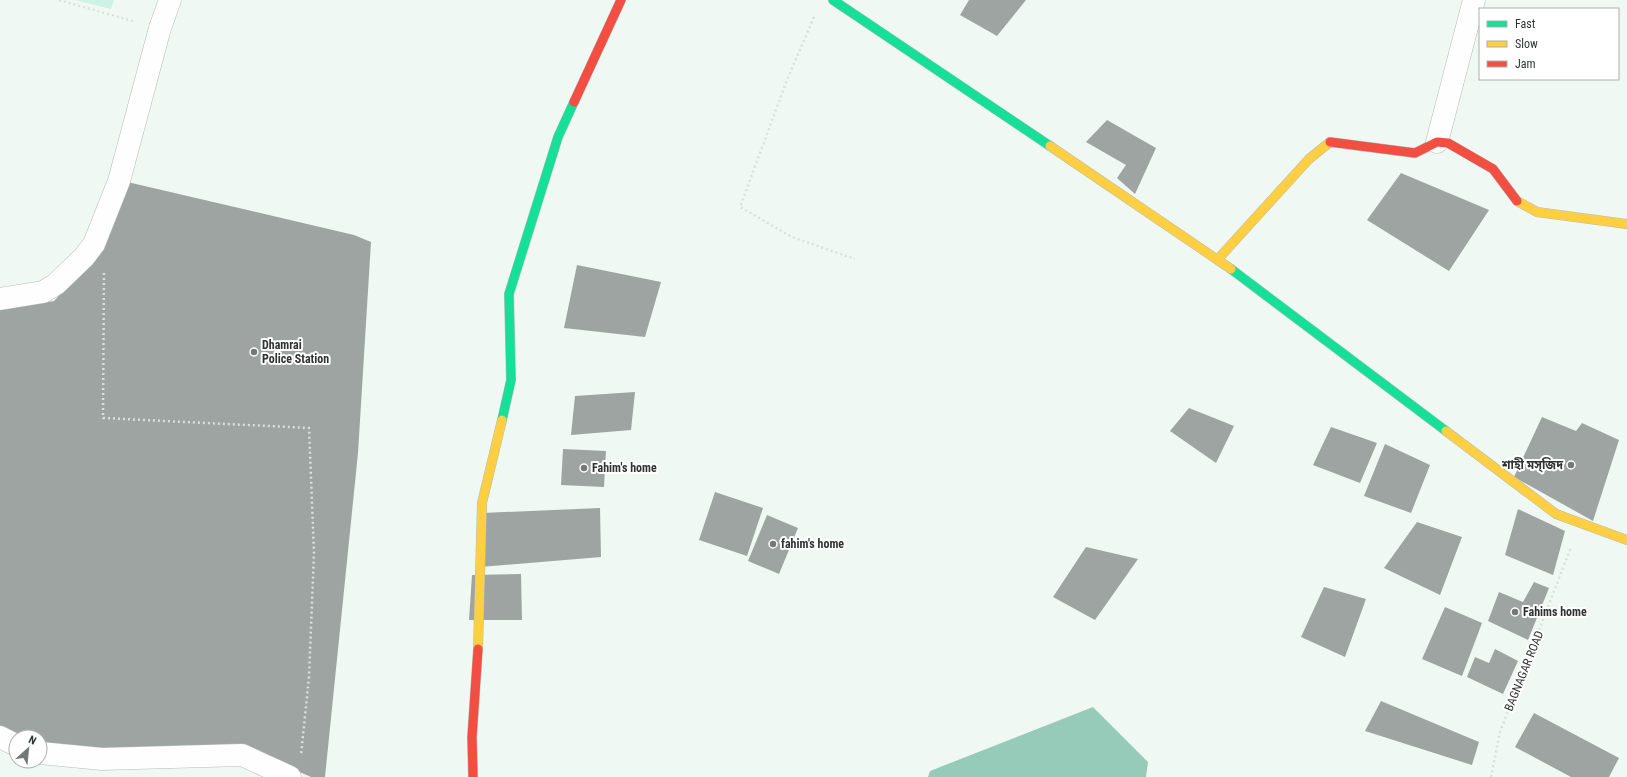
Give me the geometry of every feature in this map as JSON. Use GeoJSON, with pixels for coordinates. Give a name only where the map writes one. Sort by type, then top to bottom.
{"type":"FeatureCollection","features":[{"type":"Feature","properties":{"kind":"street"},"geometry":{"type":"LineString","coordinates":[[0,299],[43,292],[56,284],[84,258],[94,244],[119,181],[160,28],[170,0]]}},
{"type":"Feature","properties":{"kind":"street"},"geometry":{"type":"LineString","coordinates":[[473,777],[472,737],[477,665],[482,503],[511,380],[509,294],[558,137],[621,0]]}},
{"type":"Feature","properties":{"kind":"street"},"geometry":{"type":"LineString","coordinates":[[833,0],[1218,259],[1556,514],[1627,540]]}},
{"type":"Feature","properties":{"kind":"street"},"geometry":{"type":"LineString","coordinates":[[1437,142],[1474,0]]}},
{"type":"Feature","properties":{"kind":"street"},"geometry":{"type":"LineString","coordinates":[[1218,259],[1309,158],[1330,142],[1415,153],[1437,142],[1448,143],[1493,169],[1516,201],[1537,212],[1627,224]]}},
{"type":"Feature","properties":{"kind":"street"},"geometry":{"type":"LineString","coordinates":[[48,754],[102,759],[242,755],[295,769]]}},
{"type":"Feature","properties":{"kind":"path"},"geometry":{"type":"LineString","coordinates":[[59,0],[160,28]]}},
{"type":"Feature","properties":{"kind":"path"},"geometry":{"type":"LineString","coordinates":[[815,14],[788,80],[740,207],[792,237],[855,259]]}},
{"type":"Feature","properties":{"kind":"path"},"geometry":{"type":"LineString","coordinates":[[104,271],[103,418],[309,428],[314,553],[309,677],[295,769]]}},
{"type":"Feature","properties":{"kind":"path","name":"BAGNAGAR ROAD"},"geometry":{"type":"LineString","coordinates":[[1491,777],[1500,732],[1548,610],[1580,522]]}},
{"type":"Feature","properties":{"kind":"shaded area"},"geometry":{"type":"Polygon","coordinates":[[[75,0],[114,0],[111,9],[75,0]]]}},
{"type":"Feature","properties":{"kind":"shaded area"},"geometry":{"type":"Polygon","coordinates":[[[1093,707],[1148,762],[1146,777],[928,777],[930,771],[1093,707]]]}},
{"type":"Feature","properties":{"kind":"building"},"geometry":{"type":"Polygon","coordinates":[[[969,0],[1026,0],[997,36],[960,15],[969,0]]]}},
{"type":"Feature","properties":{"kind":"building"},"geometry":{"type":"Polygon","coordinates":[[[1107,120],[1156,148],[1135,194],[1117,178],[1126,165],[1086,142],[1107,120]]]}},
{"type":"Feature","properties":{"kind":"building"},"geometry":{"type":"Polygon","coordinates":[[[1401,173],[1489,210],[1449,271],[1367,220],[1401,173]]]}},
{"type":"Feature","properties":{"kind":"building"},"geometry":{"type":"Polygon","coordinates":[[[123,181],[354,235],[371,242],[358,453],[325,777],[311,777],[247,749],[108,754],[48,747],[48,729],[8,729],[8,731],[0,727],[0,310],[54,301],[104,248],[123,181]]]}},
{"type":"Feature","properties":{"kind":"building"},"geometry":{"type":"Polygon","coordinates":[[[577,265],[661,282],[645,337],[564,328],[577,265]]]}},
{"type":"Feature","properties":{"kind":"building"},"geometry":{"type":"Polygon","coordinates":[[[635,392],[631,430],[571,435],[575,396],[635,392]]]}},
{"type":"Feature","properties":{"kind":"building"},"geometry":{"type":"Polygon","coordinates":[[[1189,408],[1234,426],[1216,463],[1170,431],[1189,408]]]}},
{"type":"Feature","properties":{"kind":"building"},"geometry":{"type":"Polygon","coordinates":[[[1542,417],[1576,431],[1582,423],[1619,440],[1593,521],[1514,477],[1542,417]]]}},
{"type":"Feature","properties":{"kind":"building"},"geometry":{"type":"Polygon","coordinates":[[[1331,427],[1377,443],[1360,483],[1313,465],[1331,427]]]}},
{"type":"Feature","properties":{"kind":"building"},"geometry":{"type":"Polygon","coordinates":[[[1385,444],[1430,465],[1411,513],[1364,496],[1385,444]]]}},
{"type":"Feature","properties":{"kind":"building","name":"Fahim's home"},"geometry":{"type":"Polygon","coordinates":[[[563,449],[606,451],[604,487],[561,485],[563,449]]]}},
{"type":"Feature","properties":{"kind":"building"},"geometry":{"type":"Polygon","coordinates":[[[715,492],[763,508],[747,556],[699,540],[715,492]]]}},
{"type":"Feature","properties":{"kind":"building"},"geometry":{"type":"Polygon","coordinates":[[[600,508],[601,557],[480,567],[482,513],[600,508]]]}},
{"type":"Feature","properties":{"kind":"building"},"geometry":{"type":"Polygon","coordinates":[[[1518,509],[1565,531],[1553,575],[1505,555],[1518,509]]]}},
{"type":"Feature","properties":{"kind":"building","name":"fahim's home"},"geometry":{"type":"Polygon","coordinates":[[[767,515],[798,528],[779,574],[748,561],[767,515]]]}},
{"type":"Feature","properties":{"kind":"building"},"geometry":{"type":"Polygon","coordinates":[[[1417,522],[1462,537],[1440,595],[1384,568],[1417,522]]]}},
{"type":"Feature","properties":{"kind":"building"},"geometry":{"type":"Polygon","coordinates":[[[1086,547],[1138,559],[1095,620],[1053,597],[1086,547]]]}},
{"type":"Feature","properties":{"kind":"building"},"geometry":{"type":"Polygon","coordinates":[[[521,574],[522,620],[469,620],[472,575],[521,574]]]}},
{"type":"Feature","properties":{"kind":"building","name":"Fahims home"},"geometry":{"type":"Polygon","coordinates":[[[1534,582],[1549,588],[1528,640],[1488,621],[1499,592],[1523,602],[1534,582]]]}},
{"type":"Feature","properties":{"kind":"building"},"geometry":{"type":"Polygon","coordinates":[[[1324,587],[1366,599],[1345,657],[1301,637],[1324,587]]]}},
{"type":"Feature","properties":{"kind":"building"},"geometry":{"type":"Polygon","coordinates":[[[1445,607],[1482,623],[1462,676],[1422,659],[1445,607]]]}},
{"type":"Feature","properties":{"kind":"building"},"geometry":{"type":"Polygon","coordinates":[[[1495,649],[1518,661],[1503,694],[1467,677],[1475,657],[1489,663],[1495,649]]]}},
{"type":"Feature","properties":{"kind":"building"},"geometry":{"type":"Polygon","coordinates":[[[1381,701],[1479,742],[1472,765],[1365,731],[1381,701]]]}},
{"type":"Feature","properties":{"kind":"building"},"geometry":{"type":"Polygon","coordinates":[[[1534,713],[1619,758],[1609,777],[1571,777],[1515,747],[1534,713]]]}},
{"type":"Feature","properties":{"kind":"traffic: fast"},"geometry":{"type":"LineString","coordinates":[[833,0],[1050,146]]}},
{"type":"Feature","properties":{"kind":"traffic: fast"},"geometry":{"type":"LineString","coordinates":[[502,420],[511,380],[509,294],[558,137],[574,102]]}},
{"type":"Feature","properties":{"kind":"traffic: fast"},"geometry":{"type":"LineString","coordinates":[[1231,269],[1446,431]]}},
{"type":"Feature","properties":{"kind":"traffic: slow"},"geometry":{"type":"LineString","coordinates":[[1218,259],[1309,159],[1330,142]]}},
{"type":"Feature","properties":{"kind":"traffic: slow"},"geometry":{"type":"LineString","coordinates":[[1050,146],[1231,269]]}},
{"type":"Feature","properties":{"kind":"traffic: slow"},"geometry":{"type":"LineString","coordinates":[[1517,201],[1537,212],[1627,224]]}},
{"type":"Feature","properties":{"kind":"traffic: slow"},"geometry":{"type":"LineString","coordinates":[[478,649],[482,503],[502,420]]}},
{"type":"Feature","properties":{"kind":"traffic: slow"},"geometry":{"type":"LineString","coordinates":[[1446,431],[1556,514],[1627,540]]}},
{"type":"Feature","properties":{"kind":"traffic: jam"},"geometry":{"type":"LineString","coordinates":[[574,102],[621,0]]}},
{"type":"Feature","properties":{"kind":"traffic: jam"},"geometry":{"type":"LineString","coordinates":[[1330,142],[1415,153],[1437,142],[1448,143],[1493,169],[1517,201]]}},
{"type":"Feature","properties":{"kind":"traffic: jam"},"geometry":{"type":"LineString","coordinates":[[473,777],[472,737],[478,649]]}},
{"type":"Feature","properties":{"kind":"place","name":"Dhamrai Police Station"},"geometry":{"type":"Point","coordinates":[254,352]}},
{"type":"Feature","properties":{"kind":"place","name":"শাহী মস্জিদ"},"geometry":{"type":"Point","coordinates":[1571,465]}},
{"type":"Feature","properties":{"kind":"place","name":"Fahim's home"},"geometry":{"type":"Point","coordinates":[584,468]}},
{"type":"Feature","properties":{"kind":"place","name":"fahim's home"},"geometry":{"type":"Point","coordinates":[773,544]}},
{"type":"Feature","properties":{"kind":"place","name":"Fahims home"},"geometry":{"type":"Point","coordinates":[1515,612]}}]}
